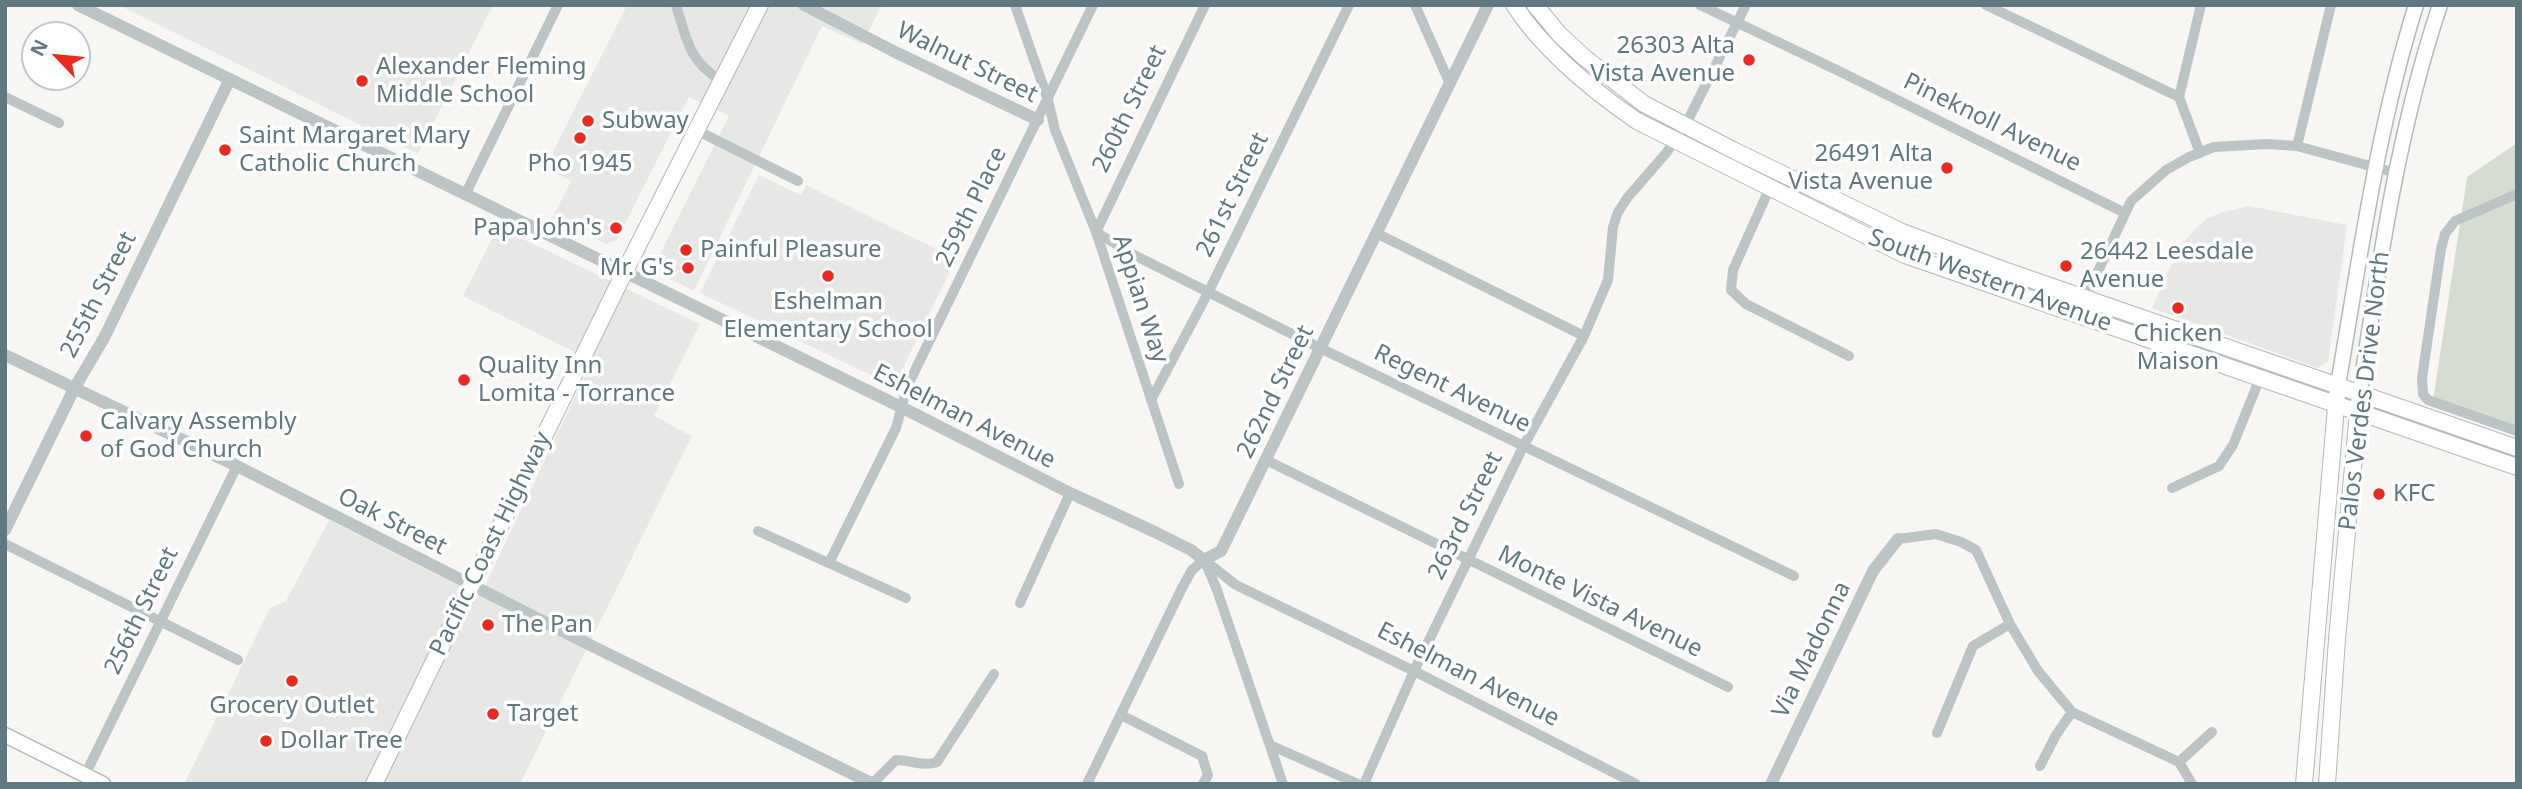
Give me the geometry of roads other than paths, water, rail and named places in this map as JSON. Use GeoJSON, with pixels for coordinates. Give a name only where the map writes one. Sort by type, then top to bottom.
{"type":"FeatureCollection","features":[{"type":"Feature","properties":{"kind":"main road","name":"Pacific Coast Highway"},"geometry":{"type":"LineString","coordinates":[[374,784],[624,273],[760,5]]}},
{"type":"Feature","properties":{"kind":"main road","name":"South Western Avenue"},"geometry":{"type":"LineString","coordinates":[[1514,5],[1547,46],[1608,101],[1674,141],[1905,255],[2517,467]]}},
{"type":"Feature","properties":{"kind":"main road","name":"South Western Avenue"},"geometry":{"type":"LineString","coordinates":[[1535,5],[1560,36],[1644,104],[1777,172],[1923,240],[2517,448]]}},
{"type":"Feature","properties":{"kind":"main road","name":"Palos Verdes Drive North"},"geometry":{"type":"LineString","coordinates":[[2304,784],[2338,386],[2375,166],[2398,67],[2416,5]]}},
{"type":"Feature","properties":{"kind":"main road","name":"Palos Verdes Drive North"},"geometry":{"type":"LineString","coordinates":[[2327,784],[2357,412],[2396,173],[2422,63],[2440,5]]}},
{"type":"Feature","properties":{"kind":"main road"},"geometry":{"type":"LineString","coordinates":[[5,735],[103,784]]}},
{"type":"Feature","properties":{"kind":"street","name":"Eshelman Avenue"},"geometry":{"type":"LineString","coordinates":[[78,5],[92,8],[465,195],[901,407],[1070,493],[1155,532],[1204,560],[1237,585],[1636,784]]}},
{"type":"Feature","properties":{"kind":"street"},"geometry":{"type":"LineString","coordinates":[[465,195],[558,5]]}},
{"type":"Feature","properties":{"kind":"street"},"geometry":{"type":"LineString","coordinates":[[676,5],[687,46],[693,57],[706,71],[721,81]]}},
{"type":"Feature","properties":{"kind":"street","name":"Walnut Street"},"geometry":{"type":"LineString","coordinates":[[804,5],[1038,120]]}},
{"type":"Feature","properties":{"kind":"street","name":"Appian Way"},"geometry":{"type":"LineString","coordinates":[[1015,5],[1048,100],[1055,130],[1096,232],[1180,484]]}},
{"type":"Feature","properties":{"kind":"street","name":"259th Place"},"geometry":{"type":"LineString","coordinates":[[830,561],[896,428],[907,387],[1093,5]]}},
{"type":"Feature","properties":{"kind":"street","name":"260th Street"},"geometry":{"type":"LineString","coordinates":[[1096,232],[1205,5]]}},
{"type":"Feature","properties":{"kind":"street","name":"261st Street"},"geometry":{"type":"LineString","coordinates":[[1151,400],[1209,291],[1349,5]]}},
{"type":"Feature","properties":{"kind":"street"},"geometry":{"type":"LineString","coordinates":[[1415,5],[1450,84]]}},
{"type":"Feature","properties":{"kind":"street","name":"262nd Street"},"geometry":{"type":"LineString","coordinates":[[1087,784],[1192,570],[1222,551],[1489,5]]}},
{"type":"Feature","properties":{"kind":"street","name":"Pineknoll Avenue"},"geometry":{"type":"LineString","coordinates":[[1700,5],[2125,213]]}},
{"type":"Feature","properties":{"kind":"street","name":"263rd Street"},"geometry":{"type":"LineString","coordinates":[[1364,784],[1414,671],[1523,447],[1584,336],[1608,280],[1613,227],[1618,212],[1684,125],[1746,5]]}},
{"type":"Feature","properties":{"kind":"street"},"geometry":{"type":"LineString","coordinates":[[1986,5],[2179,97]]}},
{"type":"Feature","properties":{"kind":"street"},"geometry":{"type":"LineString","coordinates":[[2200,153],[2179,97],[2201,5]]}},
{"type":"Feature","properties":{"kind":"street"},"geometry":{"type":"LineString","coordinates":[[2297,146],[2331,5]]}},
{"type":"Feature","properties":{"kind":"street","name":"255th Street"},"geometry":{"type":"LineString","coordinates":[[5,530],[74,389],[105,336],[230,79]]}},
{"type":"Feature","properties":{"kind":"street"},"geometry":{"type":"LineString","coordinates":[[5,97],[59,123]]}},
{"type":"Feature","properties":{"kind":"street"},"geometry":{"type":"LineString","coordinates":[[1038,120],[1055,130]]}},
{"type":"Feature","properties":{"kind":"street"},"geometry":{"type":"LineString","coordinates":[[696,130],[798,181]]}},
{"type":"Feature","properties":{"kind":"street"},"geometry":{"type":"LineString","coordinates":[[2078,314],[2131,201],[2166,170],[2200,153],[2214,147],[2246,143],[2297,146],[2396,173]]}},
{"type":"Feature","properties":{"kind":"street"},"geometry":{"type":"LineString","coordinates":[[1777,172],[1733,270],[1731,290],[1746,304],[1849,356]]}},
{"type":"Feature","properties":{"kind":"street"},"geometry":{"type":"LineString","coordinates":[[2517,194],[2455,221],[2445,234],[2422,378],[2423,394],[2428,400],[2517,431]]}},
{"type":"Feature","properties":{"kind":"street","name":"Regent Avenue"},"geometry":{"type":"LineString","coordinates":[[1096,232],[1134,255],[1320,348],[1794,576]]}},
{"type":"Feature","properties":{"kind":"street"},"geometry":{"type":"LineString","coordinates":[[1376,233],[1584,336]]}},
{"type":"Feature","properties":{"kind":"street","name":"Oak Street"},"geometry":{"type":"LineString","coordinates":[[5,355],[237,466],[588,645],[872,783]]}},
{"type":"Feature","properties":{"kind":"street"},"geometry":{"type":"LineString","coordinates":[[2172,488],[2219,466],[2234,445],[2260,378]]}},
{"type":"Feature","properties":{"kind":"street","name":"Monte Vista Avenue"},"geometry":{"type":"LineString","coordinates":[[1266,460],[1728,687]]}},
{"type":"Feature","properties":{"kind":"street","name":"256th Street"},"geometry":{"type":"LineString","coordinates":[[85,775],[237,466]]}},
{"type":"Feature","properties":{"kind":"street"},"geometry":{"type":"LineString","coordinates":[[1020,603],[1070,493]]}},
{"type":"Feature","properties":{"kind":"street"},"geometry":{"type":"LineString","coordinates":[[758,531],[807,555],[830,561],[906,598]]}},
{"type":"Feature","properties":{"kind":"street"},"geometry":{"type":"LineString","coordinates":[[1898,539],[1936,534],[1976,550],[2010,624],[2038,671],[2071,712],[2179,762],[2192,784]]}},
{"type":"Feature","properties":{"kind":"street","name":"Via Madonna"},"geometry":{"type":"LineString","coordinates":[[1771,784],[1873,571],[1898,539]]}},
{"type":"Feature","properties":{"kind":"street"},"geometry":{"type":"LineString","coordinates":[[5,544],[238,660]]}},
{"type":"Feature","properties":{"kind":"street"},"geometry":{"type":"LineString","coordinates":[[1204,560],[1217,590],[1283,784]]}},
{"type":"Feature","properties":{"kind":"street"},"geometry":{"type":"LineString","coordinates":[[1937,733],[1973,646],[2010,624]]}},
{"type":"Feature","properties":{"kind":"street"},"geometry":{"type":"LineString","coordinates":[[872,783],[896,760],[911,760],[928,765],[937,762],[994,674]]}},
{"type":"Feature","properties":{"kind":"street"},"geometry":{"type":"LineString","coordinates":[[2040,766],[2071,712]]}},
{"type":"Feature","properties":{"kind":"street"},"geometry":{"type":"LineString","coordinates":[[1121,715],[1202,756],[1208,775],[1203,784]]}},
{"type":"Feature","properties":{"kind":"street"},"geometry":{"type":"LineString","coordinates":[[2179,762],[2212,732]]}},
{"type":"Feature","properties":{"kind":"street"},"geometry":{"type":"LineString","coordinates":[[1270,745],[1358,784]]}},
{"type":"Feature","properties":{"kind":"place","name":"26303 Alta Vista Avenue"},"geometry":{"type":"Point","coordinates":[1749,60]}},
{"type":"Feature","properties":{"kind":"place","name":"Alexander Fleming Middle School"},"geometry":{"type":"Point","coordinates":[362,81]}},
{"type":"Feature","properties":{"kind":"place","name":"Subway"},"geometry":{"type":"Point","coordinates":[588,121]}},
{"type":"Feature","properties":{"kind":"place","name":"Pho 1945"},"geometry":{"type":"Point","coordinates":[580,138]}},
{"type":"Feature","properties":{"kind":"place","name":"Saint Margaret Mary Catholic Church"},"geometry":{"type":"Point","coordinates":[225,150]}},
{"type":"Feature","properties":{"kind":"place","name":"26491 Alta Vista Avenue"},"geometry":{"type":"Point","coordinates":[1947,168]}},
{"type":"Feature","properties":{"kind":"place","name":"Papa John's"},"geometry":{"type":"Point","coordinates":[616,228]}},
{"type":"Feature","properties":{"kind":"place","name":"Painful Pleasure"},"geometry":{"type":"Point","coordinates":[686,250]}},
{"type":"Feature","properties":{"kind":"place","name":"26442 Leesdale Avenue"},"geometry":{"type":"Point","coordinates":[2066,266]}},
{"type":"Feature","properties":{"kind":"place","name":"Mr. G's"},"geometry":{"type":"Point","coordinates":[688,268]}},
{"type":"Feature","properties":{"kind":"place","name":"Eshelman Elementary School"},"geometry":{"type":"Point","coordinates":[828,276]}},
{"type":"Feature","properties":{"kind":"place","name":"Chicken Maison"},"geometry":{"type":"Point","coordinates":[2178,308]}},
{"type":"Feature","properties":{"kind":"place","name":"Quality Inn Lomita - Torrance"},"geometry":{"type":"Point","coordinates":[464,380]}},
{"type":"Feature","properties":{"kind":"place","name":"Calvary Assembly of God Church"},"geometry":{"type":"Point","coordinates":[86,436]}},
{"type":"Feature","properties":{"kind":"place","name":"KFC"},"geometry":{"type":"Point","coordinates":[2379,494]}},
{"type":"Feature","properties":{"kind":"place","name":"The Pan"},"geometry":{"type":"Point","coordinates":[488,625]}},
{"type":"Feature","properties":{"kind":"place","name":"Grocery Outlet"},"geometry":{"type":"Point","coordinates":[292,681]}},
{"type":"Feature","properties":{"kind":"place","name":"Target"},"geometry":{"type":"Point","coordinates":[493,714]}},
{"type":"Feature","properties":{"kind":"place","name":"Dollar Tree"},"geometry":{"type":"Point","coordinates":[266,741]}}]}
